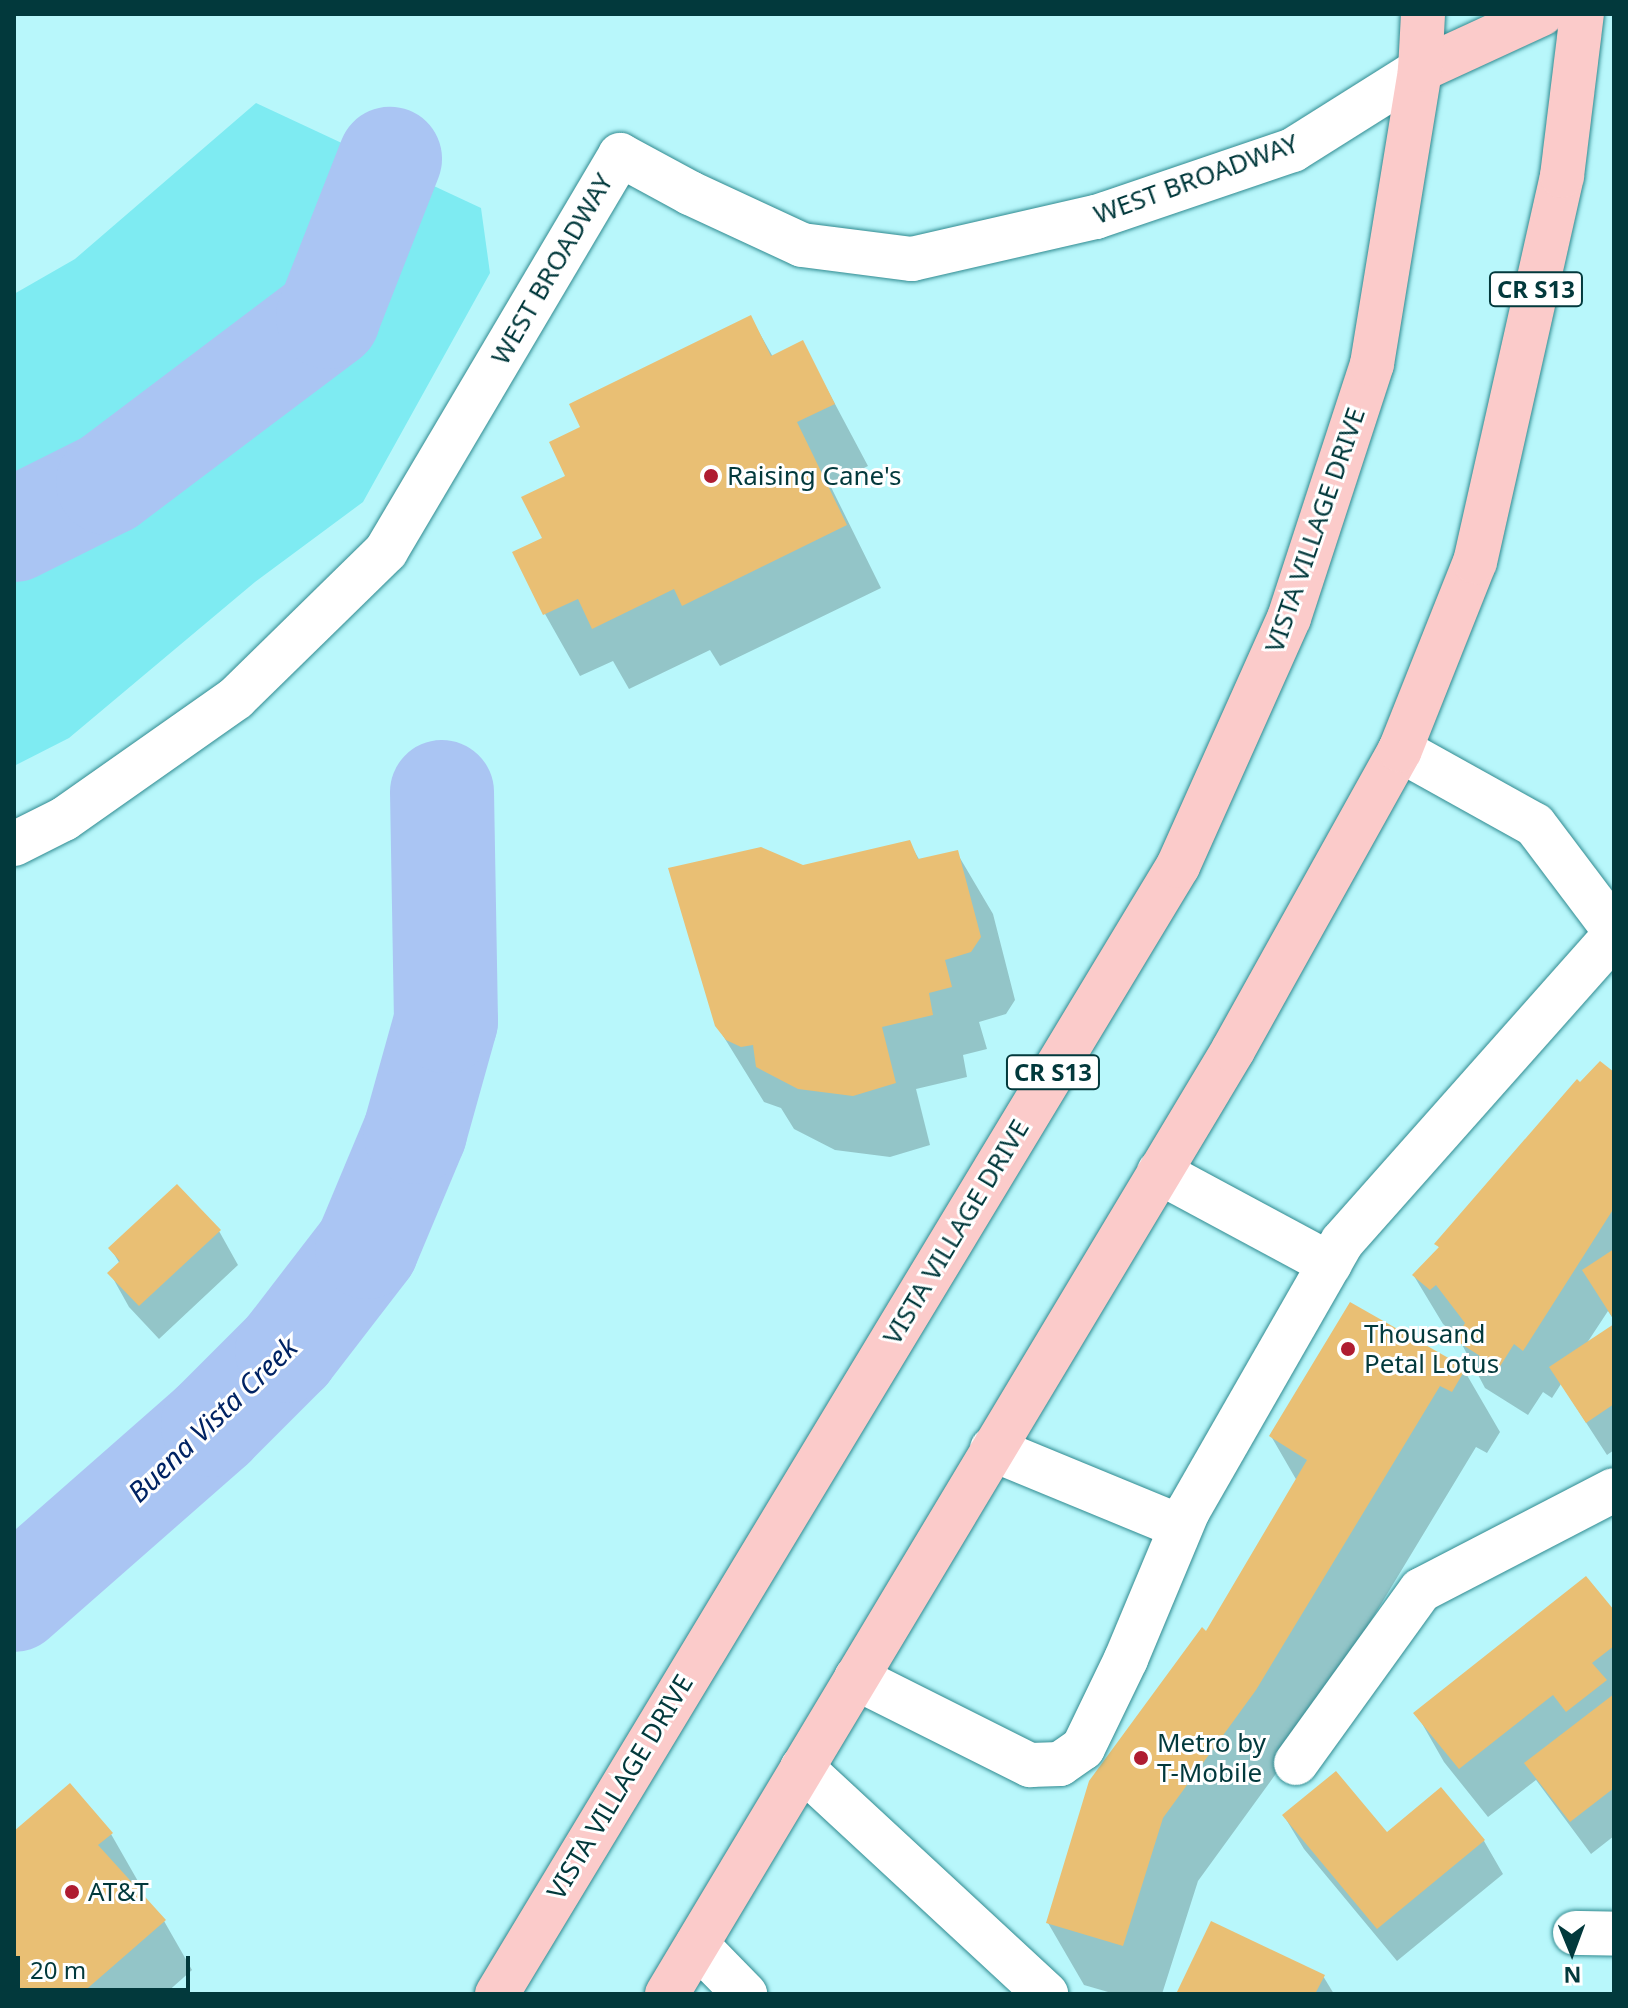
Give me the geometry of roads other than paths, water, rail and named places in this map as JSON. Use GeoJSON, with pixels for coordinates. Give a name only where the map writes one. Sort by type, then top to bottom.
{"type":"FeatureCollection","features":[{"type":"Feature","properties":{"kind":"main road","name":"VISTA VILLAGE DRIVE"},"geometry":{"type":"LineString","coordinates":[[497,1994],[1178,866],[1289,618],[1372,364],[1420,70],[1423,14]]}},
{"type":"Feature","properties":{"kind":"main road"},"geometry":{"type":"LineString","coordinates":[[1420,70],[1542,14]]}},
{"type":"Feature","properties":{"kind":"main road","name":"CR S13"},"geometry":{"type":"LineString","coordinates":[[667,1994],[1233,1050],[1400,750],[1475,562],[1562,176],[1582,14]]}},
{"type":"Feature","properties":{"kind":"street","name":"WEST BROADWAY"},"geometry":{"type":"LineString","coordinates":[[14,844],[64,819],[236,698],[386,551],[620,155],[690,193],[802,245],[912,259],[1096,217],[1293,150],[1420,70]]}},
{"type":"Feature","properties":{"kind":"street"},"geometry":{"type":"LineString","coordinates":[[1400,750],[1535,825],[1614,930]]}},
{"type":"Feature","properties":{"kind":"street"},"geometry":{"type":"LineString","coordinates":[[856,1678],[1030,1765],[1060,1764],[1083,1748],[1181,1527],[1342,1242],[1614,936]]}},
{"type":"Feature","properties":{"kind":"street"},"geometry":{"type":"LineString","coordinates":[[1159,1172],[1330,1264]]}},
{"type":"Feature","properties":{"kind":"street"},"geometry":{"type":"LineString","coordinates":[[992,1449],[1181,1527]]}},
{"type":"Feature","properties":{"kind":"street"},"geometry":{"type":"LineString","coordinates":[[1296,1763],[1421,1590],[1614,1490]]}},
{"type":"Feature","properties":{"kind":"street"},"geometry":{"type":"LineString","coordinates":[[802,1768],[1046,1994]]}},
{"type":"Feature","properties":{"kind":"street"},"geometry":{"type":"LineString","coordinates":[[697,1945],[745,1994]]}},
{"type":"Feature","properties":{"kind":"waterway"},"geometry":{"type":"LineString","coordinates":[[14,530],[108,483],[328,317],[390,159]]}},
{"type":"Feature","properties":{"kind":"waterway","name":"Buena Vista Creek"},"geometry":{"type":"LineString","coordinates":[[14,1600],[213,1425],[287,1351],[367,1247],[415,1132],[446,1021],[442,792]]}},
{"type":"Feature","properties":{"kind":"place","name":"Raising Cane's"},"geometry":{"type":"Point","coordinates":[711,476]}},
{"type":"Feature","properties":{"kind":"place","name":"Thousand Petal Lotus"},"geometry":{"type":"Point","coordinates":[1348,1349]}},
{"type":"Feature","properties":{"kind":"place","name":"Metro by T-Mobile"},"geometry":{"type":"Point","coordinates":[1141,1758]}},
{"type":"Feature","properties":{"kind":"place","name":"AT&T"},"geometry":{"type":"Point","coordinates":[72,1892]}}]}
